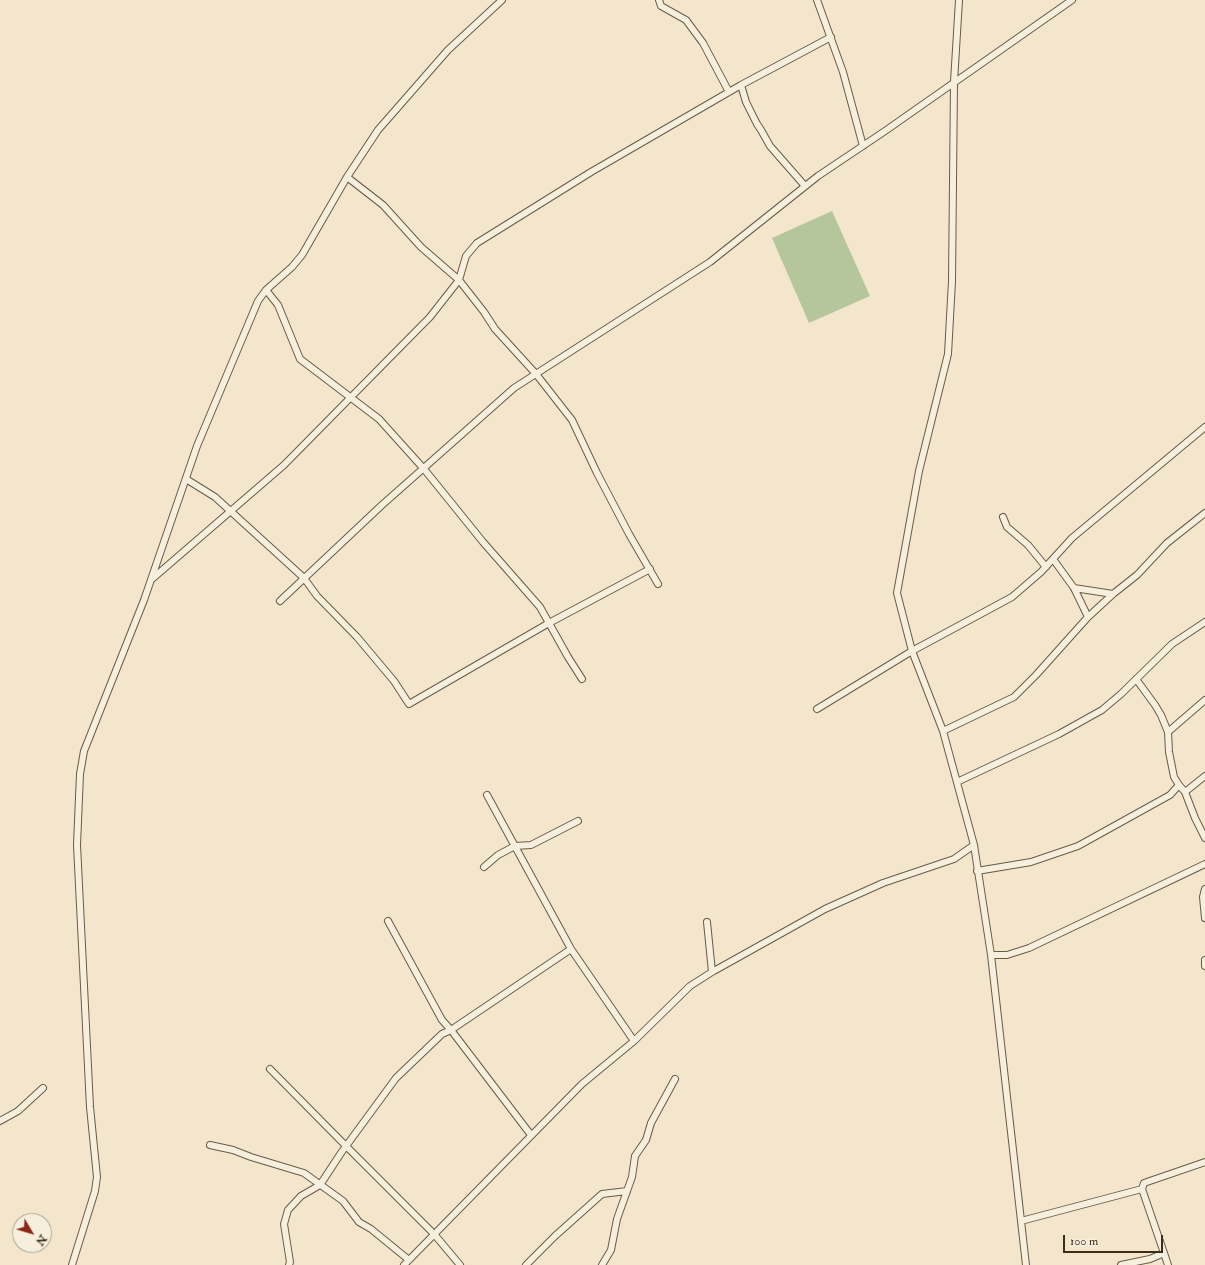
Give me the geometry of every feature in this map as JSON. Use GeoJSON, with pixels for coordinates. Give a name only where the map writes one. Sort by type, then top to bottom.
{"type":"FeatureCollection","features":[{"type":"Feature","properties":{"kind":"street"},"geometry":{"type":"LineString","coordinates":[[72,1265],[95,1191],[97,1177],[90,1107],[77,845],[80,774],[84,751],[151,580],[197,446],[258,301],[266,290],[292,267],[302,254],[347,177],[378,130],[448,50],[502,0]]}},
{"type":"Feature","properties":{"kind":"street"},"geometry":{"type":"LineString","coordinates":[[659,0],[661,6],[686,20],[703,43],[729,92]]}},
{"type":"Feature","properties":{"kind":"street"},"geometry":{"type":"LineString","coordinates":[[817,0],[843,72],[864,146]]}},
{"type":"Feature","properties":{"kind":"street"},"geometry":{"type":"LineString","coordinates":[[959,0],[954,82],[952,281],[948,354],[919,471],[897,593],[912,651],[943,731],[974,846],[991,955],[1026,1265]]}},
{"type":"Feature","properties":{"kind":"street"},"geometry":{"type":"LineString","coordinates":[[280,602],[382,505],[514,388],[710,262],[804,186],[864,146],[1072,0]]}},
{"type":"Feature","properties":{"kind":"street"},"geometry":{"type":"LineString","coordinates":[[151,580],[284,465],[430,318],[459,280],[466,256],[477,243],[591,172],[741,85],[831,38]]}},
{"type":"Feature","properties":{"kind":"street"},"geometry":{"type":"LineString","coordinates":[[741,85],[746,102],[754,119],[770,146],[804,186]]}},
{"type":"Feature","properties":{"kind":"street"},"geometry":{"type":"LineString","coordinates":[[347,177],[383,205],[422,247],[459,280],[484,312],[494,329],[536,374],[572,420],[597,473],[629,534],[658,584]]}},
{"type":"Feature","properties":{"kind":"street"},"geometry":{"type":"LineString","coordinates":[[266,290],[278,305],[300,359],[379,419],[424,469],[483,542],[540,607],[582,679]]}},
{"type":"Feature","properties":{"kind":"street"},"geometry":{"type":"LineString","coordinates":[[817,709],[912,651],[1012,597],[1046,567],[1072,538],[1205,427]]}},
{"type":"Feature","properties":{"kind":"street"},"geometry":{"type":"LineString","coordinates":[[186,479],[215,497],[304,578],[317,596],[394,681],[409,704],[549,623],[650,569]]}},
{"type":"Feature","properties":{"kind":"street"},"geometry":{"type":"LineString","coordinates":[[943,731],[1014,697],[1036,675],[1088,617],[1137,575],[1167,543],[1205,513]]}},
{"type":"Feature","properties":{"kind":"street"},"geometry":{"type":"LineString","coordinates":[[1003,517],[1007,527],[1028,545],[1046,567]]}},
{"type":"Feature","properties":{"kind":"street"},"geometry":{"type":"LineString","coordinates":[[1053,558],[1074,588],[1088,617]]}},
{"type":"Feature","properties":{"kind":"street"},"geometry":{"type":"LineString","coordinates":[[1074,588],[1113,594]]}},
{"type":"Feature","properties":{"kind":"street"},"geometry":{"type":"LineString","coordinates":[[957,782],[1059,734],[1102,710],[1172,644],[1205,622]]}},
{"type":"Feature","properties":{"kind":"street"},"geometry":{"type":"LineString","coordinates":[[1136,679],[1156,704],[1168,732],[1174,777],[1185,792],[1205,838]]}},
{"type":"Feature","properties":{"kind":"street"},"geometry":{"type":"LineString","coordinates":[[1168,732],[1205,700]]}},
{"type":"Feature","properties":{"kind":"street"},"geometry":{"type":"LineString","coordinates":[[1185,792],[1205,776]]}},
{"type":"Feature","properties":{"kind":"street"},"geometry":{"type":"LineString","coordinates":[[977,871],[1031,862],[1078,846],[1170,795],[1179,785]]}},
{"type":"Feature","properties":{"kind":"street"},"geometry":{"type":"LineString","coordinates":[[487,794],[572,949],[634,1041]]}},
{"type":"Feature","properties":{"kind":"street"},"geometry":{"type":"LineString","coordinates":[[484,867],[498,856],[515,846],[531,845],[578,821]]}},
{"type":"Feature","properties":{"kind":"street"},"geometry":{"type":"LineString","coordinates":[[210,1145],[232,1150],[304,1173],[320,1186],[343,1201],[359,1222],[371,1229],[407,1263],[582,1084],[634,1041],[690,986],[712,972],[825,909],[883,883],[954,859],[974,846]]}},
{"type":"Feature","properties":{"kind":"street"},"geometry":{"type":"LineString","coordinates":[[991,955],[1007,955],[1029,948],[1205,864]]}},
{"type":"Feature","properties":{"kind":"street"},"geometry":{"type":"LineString","coordinates":[[1205,889],[1203,897],[1205,918]]}},
{"type":"Feature","properties":{"kind":"street"},"geometry":{"type":"LineString","coordinates":[[388,921],[442,1020],[532,1135]]}},
{"type":"Feature","properties":{"kind":"street"},"geometry":{"type":"LineString","coordinates":[[707,922],[712,972]]}},
{"type":"Feature","properties":{"kind":"street"},"geometry":{"type":"LineString","coordinates":[[289,1265],[290,1262],[284,1224],[288,1210],[301,1196],[320,1186],[346,1146],[396,1078],[442,1034],[451,1030],[572,949]]}},
{"type":"Feature","properties":{"kind":"street"},"geometry":{"type":"LineString","coordinates":[[1205,960],[1205,966]]}},
{"type":"Feature","properties":{"kind":"street"},"geometry":{"type":"LineString","coordinates":[[270,1069],[434,1234],[460,1265]]}},
{"type":"Feature","properties":{"kind":"street"},"geometry":{"type":"LineString","coordinates":[[602,1265],[611,1250],[617,1219],[632,1177],[635,1156],[646,1140],[651,1123],[675,1079]]}},
{"type":"Feature","properties":{"kind":"street"},"geometry":{"type":"LineString","coordinates":[[0,1121],[18,1111],[43,1088]]}},
{"type":"Feature","properties":{"kind":"street"},"geometry":{"type":"LineString","coordinates":[[1168,1265],[1142,1189],[1144,1183],[1205,1162]]}},
{"type":"Feature","properties":{"kind":"street"},"geometry":{"type":"LineString","coordinates":[[1021,1221],[1142,1189]]}},
{"type":"Feature","properties":{"kind":"street"},"geometry":{"type":"LineString","coordinates":[[526,1265],[555,1236],[602,1194],[627,1191]]}},
{"type":"Feature","properties":{"kind":"street"},"geometry":{"type":"LineString","coordinates":[[1121,1265],[1150,1259],[1164,1252]]}},
{"type":"Feature","properties":{"kind":"green space"},"geometry":{"type":"Polygon","coordinates":[[[832,211],[870,296],[809,323],[772,238],[832,211]]]}}]}
